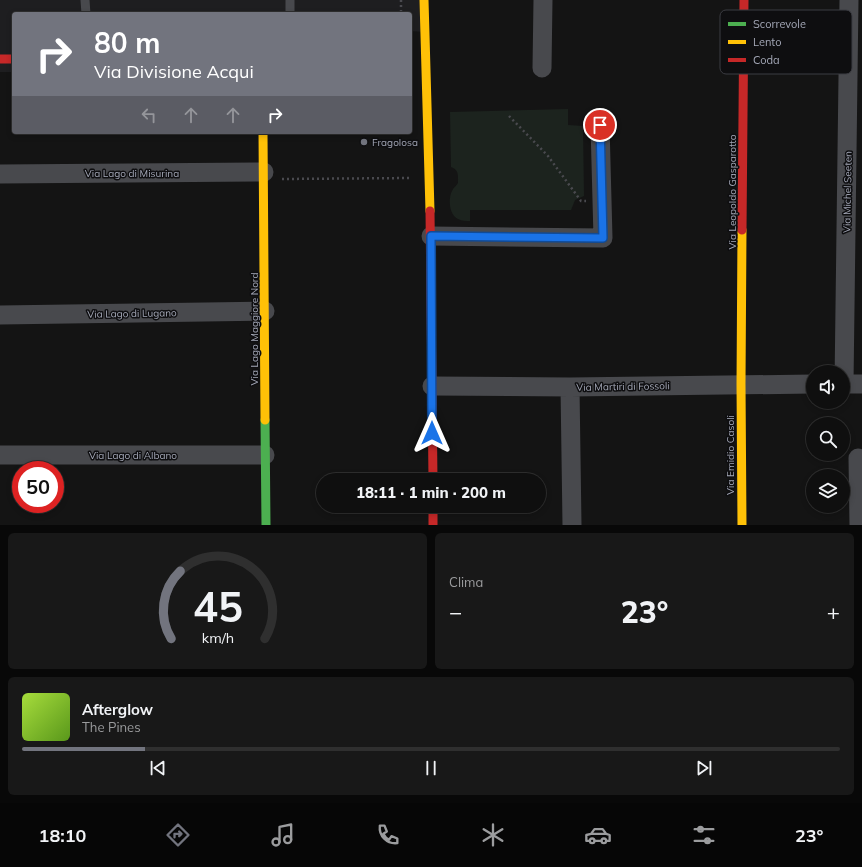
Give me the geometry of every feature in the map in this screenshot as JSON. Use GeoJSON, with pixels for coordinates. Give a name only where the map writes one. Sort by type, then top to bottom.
{"type":"FeatureCollection","features":[{"type":"Feature","properties":{"kind":"street"},"geometry":{"type":"LineString","coordinates":[[424,0],[421,32],[431,236],[433,473]]}},
{"type":"Feature","properties":{"kind":"street"},"geometry":{"type":"LineString","coordinates":[[542,68],[543,0]]}},
{"type":"Feature","properties":{"kind":"street","name":"Via Leopoldo Gasparotto"},"geometry":{"type":"LineString","coordinates":[[744,0],[744,10]]}},
{"type":"Feature","properties":{"kind":"street","name":"Via Michel Seeten"},"geometry":{"type":"LineString","coordinates":[[849,0],[849,10]]}},
{"type":"Feature","properties":{"kind":"street"},"geometry":{"type":"LineString","coordinates":[[0,59],[12,59]]}},
{"type":"Feature","properties":{"kind":"street","name":"Via Leopoldo Gasparotto"},"geometry":{"type":"LineString","coordinates":[[741,384],[743,74]]}},
{"type":"Feature","properties":{"kind":"street","name":"Via Michel Seeten"},"geometry":{"type":"LineString","coordinates":[[849,74],[850,365]]}},
{"type":"Feature","properties":{"kind":"street"},"geometry":{"type":"LineString","coordinates":[[431,236],[603,238],[600,125]]}},
{"type":"Feature","properties":{"kind":"street","name":"Via Lago Maggiore Nord"},"geometry":{"type":"LineString","coordinates":[[263,134],[266,525]]}},
{"type":"Feature","properties":{"kind":"street","name":"Via Lago di Misurina"},"geometry":{"type":"LineString","coordinates":[[0,174],[264,176]]}},
{"type":"Feature","properties":{"kind":"street","name":"Via Lago di Lugano"},"geometry":{"type":"LineString","coordinates":[[0,315],[265,311]]}},
{"type":"Feature","properties":{"kind":"street","name":"Via Emidio Casoli"},"geometry":{"type":"LineString","coordinates":[[741,384],[742,525]]}},
{"type":"Feature","properties":{"kind":"street","name":"Via Martiri di Fossoli"},"geometry":{"type":"LineString","coordinates":[[432,386],[570,387],[806,384]]}},
{"type":"Feature","properties":{"kind":"street"},"geometry":{"type":"LineString","coordinates":[[570,387],[572,525]]}},
{"type":"Feature","properties":{"kind":"street","name":"Via Lago di Albano"},"geometry":{"type":"LineString","coordinates":[[0,455],[265,454]]}},
{"type":"Feature","properties":{"kind":"street"},"geometry":{"type":"LineString","coordinates":[[858,458],[859,525]]}},
{"type":"Feature","properties":{"kind":"street"},"geometry":{"type":"LineString","coordinates":[[433,513],[433,525]]}},
{"type":"Feature","properties":{"kind":"lane"},"geometry":{"type":"LineString","coordinates":[[85,0],[86,12]]}},
{"type":"Feature","properties":{"kind":"lane"},"geometry":{"type":"LineString","coordinates":[[290,0],[290,12]]}},
{"type":"Feature","properties":{"kind":"path"},"geometry":{"type":"LineString","coordinates":[[401,0],[401,12]]}},
{"type":"Feature","properties":{"kind":"path"},"geometry":{"type":"LineString","coordinates":[[509,116],[548,156],[581,202],[602,201]]}},
{"type":"Feature","properties":{"kind":"path"},"geometry":{"type":"LineString","coordinates":[[264,176],[414,178]]}},
{"type":"Feature","properties":{"kind":"shaded area"},"geometry":{"type":"Polygon","coordinates":[[[0,0],[421,0],[424,32],[412,31],[412,12],[12,12],[12,72],[0,72],[0,0]]]}},
{"type":"Feature","properties":{"kind":"shaded area"},"geometry":{"type":"Polygon","coordinates":[[[568,109],[568,125],[583,126],[584,196],[575,200],[571,210],[470,210],[470,221],[461,220],[455,217],[451,210],[450,198],[458,183],[458,173],[451,167],[450,112],[568,109]]]}},
{"type":"Feature","properties":{"kind":"traffic: fast"},"geometry":{"type":"LineString","coordinates":[[265,420],[266,525]]}},
{"type":"Feature","properties":{"kind":"traffic: slow"},"geometry":{"type":"LineString","coordinates":[[424,0],[430,211]]}},
{"type":"Feature","properties":{"kind":"traffic: slow"},"geometry":{"type":"LineString","coordinates":[[263,134],[265,420]]}},
{"type":"Feature","properties":{"kind":"traffic: slow"},"geometry":{"type":"LineString","coordinates":[[742,230],[742,525]]}},
{"type":"Feature","properties":{"kind":"traffic: jam"},"geometry":{"type":"LineString","coordinates":[[744,0],[744,10]]}},
{"type":"Feature","properties":{"kind":"traffic: jam"},"geometry":{"type":"LineString","coordinates":[[0,59],[12,59]]}},
{"type":"Feature","properties":{"kind":"traffic: jam"},"geometry":{"type":"LineString","coordinates":[[742,230],[743,74]]}},
{"type":"Feature","properties":{"kind":"traffic: jam"},"geometry":{"type":"LineString","coordinates":[[430,211],[433,473]]}},
{"type":"Feature","properties":{"kind":"traffic: jam"},"geometry":{"type":"LineString","coordinates":[[433,513],[433,525]]}},
{"type":"Feature","properties":{"kind":"place","name":"Fragolosa"},"geometry":{"type":"Point","coordinates":[364,142]}},
{"type":"Feature","properties":{"kind":"route"},"geometry":{"type":"LineString","coordinates":[[432,433],[431,236],[603,238],[600,125]]}}]}
